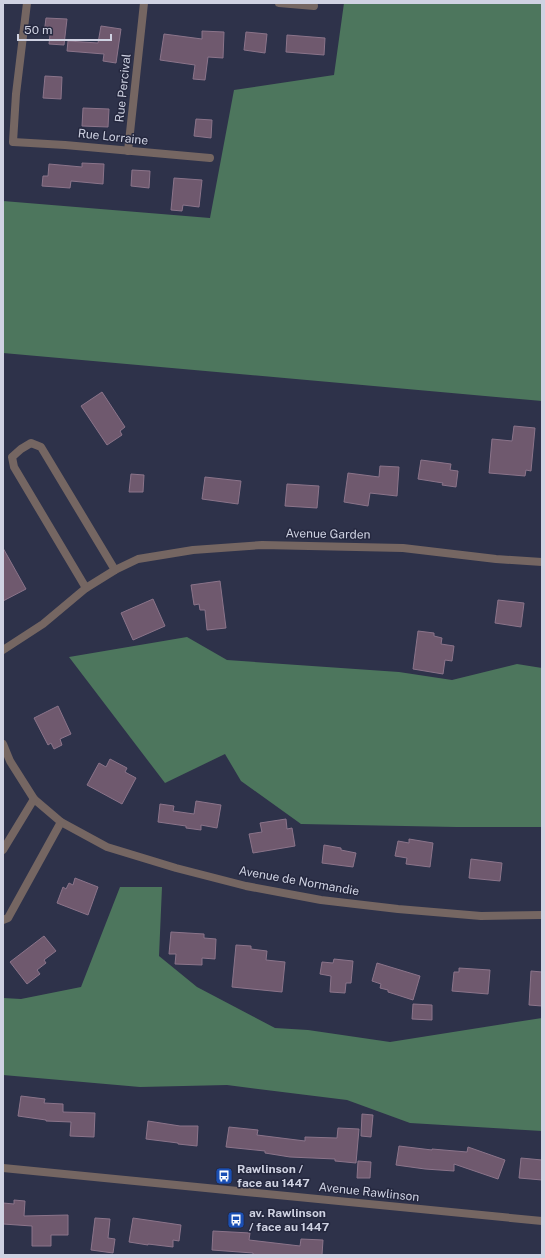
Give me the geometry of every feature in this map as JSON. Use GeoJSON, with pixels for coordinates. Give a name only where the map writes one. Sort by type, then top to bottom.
{"type":"FeatureCollection","features":[{"type":"Feature","properties":{"kind":"street","name":"Rue Lorraine"},"geometry":{"type":"LineString","coordinates":[[27,3],[12,142],[65,145],[210,158]]}},
{"type":"Feature","properties":{"kind":"street","name":"Rue Percival"},"geometry":{"type":"LineString","coordinates":[[128,151],[144,3]]}},
{"type":"Feature","properties":{"kind":"street"},"geometry":{"type":"LineString","coordinates":[[279,3],[314,6]]}},
{"type":"Feature","properties":{"kind":"street"},"geometry":{"type":"LineString","coordinates":[[86,588],[14,467],[12,457],[24,446],[31,443],[41,447],[115,570]]}},
{"type":"Feature","properties":{"kind":"street","name":"Avenue Garden"},"geometry":{"type":"LineString","coordinates":[[3,650],[43,624],[86,588],[115,570],[138,559],[185,551],[262,545],[403,548],[496,559],[542,562]]}},
{"type":"Feature","properties":{"kind":"street","name":"Avenue de Normandie"},"geometry":{"type":"LineString","coordinates":[[3,744],[10,760],[34,799],[62,822],[107,847],[176,868],[254,887],[321,900],[398,909],[481,916],[542,915]]}},
{"type":"Feature","properties":{"kind":"street"},"geometry":{"type":"LineString","coordinates":[[3,850],[34,799]]}},
{"type":"Feature","properties":{"kind":"street"},"geometry":{"type":"LineString","coordinates":[[3,920],[8,918],[62,822]]}},
{"type":"Feature","properties":{"kind":"street","name":"Avenue Rawlinson"},"geometry":{"type":"LineString","coordinates":[[3,1168],[542,1221]]}},
{"type":"Feature","properties":{"kind":"green space"},"geometry":{"type":"Polygon","coordinates":[[[344,3],[542,3],[542,401],[3,353],[3,201],[210,218],[234,90],[334,75],[344,3]]]}},
{"type":"Feature","properties":{"kind":"green space"},"geometry":{"type":"Polygon","coordinates":[[[187,637],[227,660],[399,672],[452,680],[517,664],[542,668],[542,827],[301,824],[241,781],[225,754],[165,783],[69,657],[187,637]]]}},
{"type":"Feature","properties":{"kind":"green space"},"geometry":{"type":"Polygon","coordinates":[[[120,887],[162,887],[159,956],[197,987],[275,1028],[308,1030],[390,1042],[542,1018],[542,1131],[410,1123],[347,1100],[227,1085],[140,1087],[3,1075],[3,998],[21,999],[81,987],[120,887]]]}},
{"type":"Feature","properties":{"kind":"building"},"geometry":{"type":"Polygon","coordinates":[[[46,18],[67,19],[64,45],[49,44],[50,35],[44,34],[46,18]]]}},
{"type":"Feature","properties":{"kind":"building"},"geometry":{"type":"Polygon","coordinates":[[[101,26],[121,29],[116,63],[103,61],[104,54],[67,51],[68,41],[98,43],[101,26]]]}},
{"type":"Feature","properties":{"kind":"building"},"geometry":{"type":"Polygon","coordinates":[[[202,31],[224,32],[223,58],[208,57],[205,80],[193,79],[195,65],[160,60],[164,34],[202,39],[202,31]]]}},
{"type":"Feature","properties":{"kind":"building"},"geometry":{"type":"Polygon","coordinates":[[[246,32],[267,34],[265,53],[244,50],[246,32]]]}},
{"type":"Feature","properties":{"kind":"building"},"geometry":{"type":"Polygon","coordinates":[[[287,35],[325,38],[324,55],[286,52],[287,35]]]}},
{"type":"Feature","properties":{"kind":"building"},"geometry":{"type":"Polygon","coordinates":[[[45,76],[62,77],[61,99],[43,98],[45,76]]]}},
{"type":"Feature","properties":{"kind":"building"},"geometry":{"type":"Polygon","coordinates":[[[83,108],[109,109],[108,127],[82,126],[83,108]]]}},
{"type":"Feature","properties":{"kind":"building"},"geometry":{"type":"Polygon","coordinates":[[[196,119],[212,120],[211,138],[194,136],[196,119]]]}},
{"type":"Feature","properties":{"kind":"building"},"geometry":{"type":"Polygon","coordinates":[[[82,163],[104,164],[103,184],[71,181],[70,188],[42,186],[43,176],[48,176],[49,164],[82,167],[82,163]]]}},
{"type":"Feature","properties":{"kind":"building"},"geometry":{"type":"Polygon","coordinates":[[[132,170],[150,171],[149,188],[131,186],[132,170]]]}},
{"type":"Feature","properties":{"kind":"building"},"geometry":{"type":"Polygon","coordinates":[[[174,178],[202,180],[199,207],[183,205],[182,211],[171,210],[174,178]]]}},
{"type":"Feature","properties":{"kind":"building"},"geometry":{"type":"Polygon","coordinates":[[[102,392],[125,427],[120,431],[122,435],[107,445],[81,406],[102,392]]]}},
{"type":"Feature","properties":{"kind":"building"},"geometry":{"type":"Polygon","coordinates":[[[514,426],[535,428],[531,471],[526,470],[525,476],[489,473],[492,439],[512,441],[514,426]]]}},
{"type":"Feature","properties":{"kind":"building"},"geometry":{"type":"Polygon","coordinates":[[[421,460],[451,464],[450,470],[458,471],[456,487],[442,485],[443,483],[418,479],[421,460]]]}},
{"type":"Feature","properties":{"kind":"building"},"geometry":{"type":"Polygon","coordinates":[[[380,466],[399,467],[397,496],[370,493],[368,506],[344,502],[348,473],[379,477],[380,466]]]}},
{"type":"Feature","properties":{"kind":"building"},"geometry":{"type":"Polygon","coordinates":[[[131,474],[144,475],[143,492],[129,492],[131,474]]]}},
{"type":"Feature","properties":{"kind":"building"},"geometry":{"type":"Polygon","coordinates":[[[205,477],[241,481],[238,504],[202,499],[205,477]]]}},
{"type":"Feature","properties":{"kind":"building"},"geometry":{"type":"Polygon","coordinates":[[[287,484],[319,486],[317,508],[285,506],[287,484]]]}},
{"type":"Feature","properties":{"kind":"building"},"geometry":{"type":"Polygon","coordinates":[[[3,548],[26,589],[3,601],[3,548]]]}},
{"type":"Feature","properties":{"kind":"building"},"geometry":{"type":"Polygon","coordinates":[[[220,581],[226,628],[207,630],[205,610],[200,610],[199,604],[194,605],[191,585],[220,581]]]}},
{"type":"Feature","properties":{"kind":"building"},"geometry":{"type":"Polygon","coordinates":[[[153,599],[165,626],[133,640],[121,613],[153,599]]]}},
{"type":"Feature","properties":{"kind":"building"},"geometry":{"type":"Polygon","coordinates":[[[498,600],[524,603],[521,627],[495,623],[498,600]]]}},
{"type":"Feature","properties":{"kind":"building"},"geometry":{"type":"Polygon","coordinates":[[[418,631],[434,633],[434,636],[442,638],[441,644],[454,646],[452,661],[445,660],[443,674],[413,669],[418,631]]]}},
{"type":"Feature","properties":{"kind":"building"},"geometry":{"type":"Polygon","coordinates":[[[58,706],[71,734],[60,739],[62,745],[54,749],[51,743],[48,745],[34,718],[58,706]]]}},
{"type":"Feature","properties":{"kind":"building"},"geometry":{"type":"Polygon","coordinates":[[[110,759],[127,768],[125,772],[136,778],[122,804],[87,785],[99,763],[106,767],[110,759]]]}},
{"type":"Feature","properties":{"kind":"building"},"geometry":{"type":"Polygon","coordinates":[[[196,801],[221,805],[217,828],[201,825],[201,830],[158,822],[160,804],[174,806],[173,811],[194,814],[196,801]]]}},
{"type":"Feature","properties":{"kind":"building"},"geometry":{"type":"Polygon","coordinates":[[[286,819],[287,829],[292,828],[295,846],[253,853],[249,834],[262,832],[260,823],[286,819]]]}},
{"type":"Feature","properties":{"kind":"building"},"geometry":{"type":"Polygon","coordinates":[[[409,839],[433,843],[430,867],[406,864],[407,858],[395,856],[398,841],[409,843],[409,839]]]}},
{"type":"Feature","properties":{"kind":"building"},"geometry":{"type":"Polygon","coordinates":[[[324,845],[341,848],[341,850],[356,853],[353,867],[322,863],[324,845]]]}},
{"type":"Feature","properties":{"kind":"building"},"geometry":{"type":"Polygon","coordinates":[[[471,859],[502,863],[500,881],[469,878],[471,859]]]}},
{"type":"Feature","properties":{"kind":"building"},"geometry":{"type":"Polygon","coordinates":[[[75,878],[98,887],[88,915],[57,903],[63,887],[66,889],[69,883],[73,885],[75,878]]]}},
{"type":"Feature","properties":{"kind":"building"},"geometry":{"type":"Polygon","coordinates":[[[171,932],[204,934],[204,938],[216,939],[215,959],[202,958],[202,965],[175,964],[176,954],[169,954],[171,932]]]}},
{"type":"Feature","properties":{"kind":"building"},"geometry":{"type":"Polygon","coordinates":[[[44,936],[56,951],[44,960],[46,963],[37,970],[40,974],[27,984],[10,962],[44,936]]]}},
{"type":"Feature","properties":{"kind":"building"},"geometry":{"type":"Polygon","coordinates":[[[236,945],[251,946],[251,949],[267,951],[266,960],[285,962],[282,992],[232,987],[236,945]]]}},
{"type":"Feature","properties":{"kind":"building"},"geometry":{"type":"Polygon","coordinates":[[[334,959],[353,961],[351,983],[346,983],[345,993],[330,992],[331,976],[320,974],[322,962],[333,963],[334,959]]]}},
{"type":"Feature","properties":{"kind":"building"},"geometry":{"type":"Polygon","coordinates":[[[377,963],[420,976],[413,1000],[388,992],[388,990],[380,988],[381,984],[372,981],[377,963]]]}},
{"type":"Feature","properties":{"kind":"building"},"geometry":{"type":"Polygon","coordinates":[[[459,968],[490,970],[488,994],[452,991],[454,972],[459,972],[459,968]]]}},
{"type":"Feature","properties":{"kind":"building"},"geometry":{"type":"Polygon","coordinates":[[[531,971],[542,972],[542,1006],[529,1005],[531,971]]]}},
{"type":"Feature","properties":{"kind":"building"},"geometry":{"type":"Polygon","coordinates":[[[413,1004],[432,1005],[432,1020],[412,1019],[413,1004]]]}},
{"type":"Feature","properties":{"kind":"building"},"geometry":{"type":"Polygon","coordinates":[[[21,1096],[45,1099],[44,1103],[63,1104],[63,1112],[95,1113],[94,1137],[70,1136],[71,1122],[46,1121],[18,1116],[21,1096]]]}},
{"type":"Feature","properties":{"kind":"building"},"geometry":{"type":"Polygon","coordinates":[[[362,1114],[373,1115],[371,1137],[361,1136],[362,1114]]]}},
{"type":"Feature","properties":{"kind":"building"},"geometry":{"type":"Polygon","coordinates":[[[148,1121],[180,1126],[198,1126],[197,1146],[146,1139],[148,1121]]]}},
{"type":"Feature","properties":{"kind":"building"},"geometry":{"type":"Polygon","coordinates":[[[229,1127],[258,1130],[257,1135],[305,1141],[305,1137],[337,1138],[338,1128],[359,1129],[356,1163],[335,1161],[335,1159],[290,1157],[265,1153],[265,1151],[226,1147],[229,1127]]]}},
{"type":"Feature","properties":{"kind":"building"},"geometry":{"type":"Polygon","coordinates":[[[399,1146],[467,1152],[468,1147],[505,1160],[498,1179],[454,1164],[454,1171],[396,1165],[399,1146]]]}},
{"type":"Feature","properties":{"kind":"building"},"geometry":{"type":"Polygon","coordinates":[[[521,1158],[542,1160],[542,1180],[519,1178],[521,1158]]]}},
{"type":"Feature","properties":{"kind":"building"},"geometry":{"type":"Polygon","coordinates":[[[358,1161],[371,1162],[370,1178],[357,1178],[358,1161]]]}},
{"type":"Feature","properties":{"kind":"building"},"geometry":{"type":"Polygon","coordinates":[[[14,1200],[25,1201],[24,1216],[68,1215],[68,1235],[51,1235],[51,1246],[32,1246],[32,1226],[3,1224],[3,1203],[14,1204],[14,1200]]]}},
{"type":"Feature","properties":{"kind":"building"},"geometry":{"type":"Polygon","coordinates":[[[95,1218],[110,1219],[108,1238],[115,1239],[113,1253],[91,1250],[95,1218]]]}},
{"type":"Feature","properties":{"kind":"building"},"geometry":{"type":"Polygon","coordinates":[[[133,1218],[181,1225],[179,1241],[173,1240],[173,1247],[129,1242],[133,1218]]]}},
{"type":"Feature","properties":{"kind":"building"},"geometry":{"type":"Polygon","coordinates":[[[213,1231],[250,1233],[249,1240],[300,1246],[301,1239],[323,1240],[322,1255],[253,1255],[253,1253],[212,1250],[213,1231]]]}},
{"type":"Feature","properties":{"kind":"place","name":"Rawlinson / face au 1447"},"geometry":{"type":"Point","coordinates":[224,1176]}},
{"type":"Feature","properties":{"kind":"place","name":"av. Rawlinson / face au 1447"},"geometry":{"type":"Point","coordinates":[236,1220]}}]}
